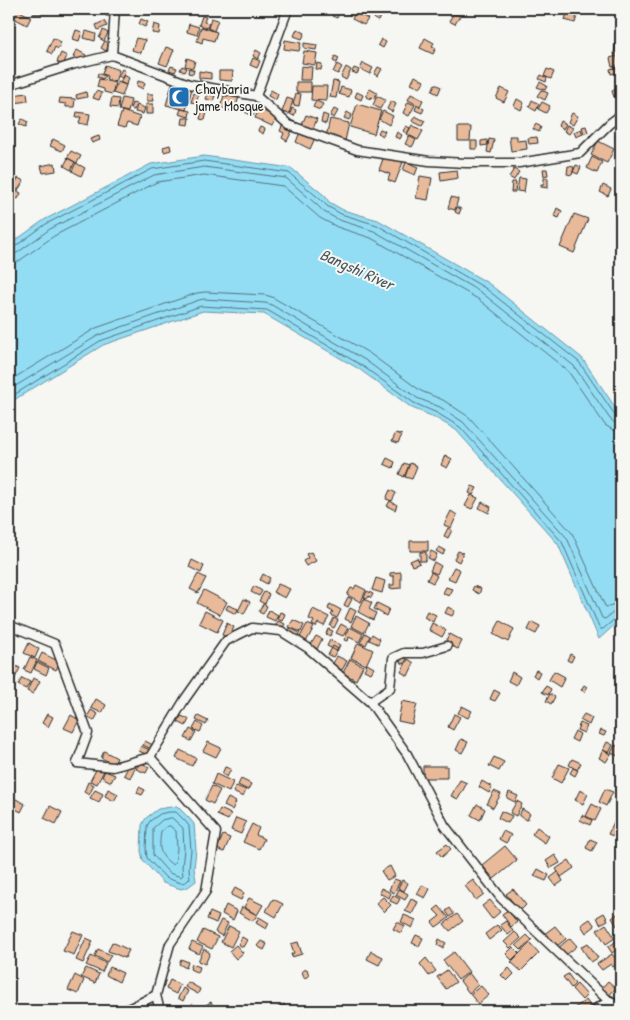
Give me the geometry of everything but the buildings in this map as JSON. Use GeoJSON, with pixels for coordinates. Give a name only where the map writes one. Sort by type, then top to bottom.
{"type":"FeatureCollection","features":[{"type":"Feature","properties":{"kind":"street"},"geometry":{"type":"LineString","coordinates":[[112,55],[115,9]]}},
{"type":"Feature","properties":{"kind":"street"},"geometry":{"type":"LineString","coordinates":[[256,96],[288,9]]}},
{"type":"Feature","properties":{"kind":"street"},"geometry":{"type":"LineString","coordinates":[[9,85],[75,64],[112,55],[189,84],[256,96],[289,125],[357,150],[438,162],[519,163],[580,153],[609,124],[621,115]]}},
{"type":"Feature","properties":{"kind":"street"},"geometry":{"type":"LineString","coordinates":[[9,625],[55,644],[88,733],[77,763],[113,767],[150,757],[185,699],[226,641],[252,628],[282,631],[308,648],[370,702],[407,754],[445,826],[500,898],[620,1011]]}},
{"type":"Feature","properties":{"kind":"street"},"geometry":{"type":"LineString","coordinates":[[370,702],[390,688],[393,658],[404,653],[423,653],[447,646]]}},
{"type":"Feature","properties":{"kind":"street"},"geometry":{"type":"LineString","coordinates":[[150,757],[216,832],[206,891],[170,944],[156,995],[160,1011]]}},
{"type":"Feature","properties":{"kind":"street"},"geometry":{"type":"LineString","coordinates":[[124,1011],[156,995]]}},
{"type":"Feature","properties":{"kind":"street"},"geometry":{"type":"LineString","coordinates":[[594,1011],[610,1002]]}},
{"type":"Feature","properties":{"kind":"water","name":"Bangshi River"},"geometry":{"type":"Polygon","coordinates":[[[204,156],[291,168],[325,196],[329,202],[343,210],[378,220],[488,283],[582,358],[621,416],[621,624],[619,621],[599,639],[558,544],[456,430],[434,417],[412,408],[359,369],[264,314],[203,311],[103,345],[9,403],[9,245],[44,220],[151,164],[204,156]]]}},
{"type":"Feature","properties":{"kind":"water"},"geometry":{"type":"Polygon","coordinates":[[[177,806],[194,824],[196,850],[194,868],[196,881],[188,887],[181,889],[163,883],[143,860],[141,851],[142,825],[146,818],[158,809],[177,806]]]}},
{"type":"Feature","properties":{"kind":"place","name":"Chaybaria jame Mosque"},"geometry":{"type":"Point","coordinates":[179,97]}}]}
